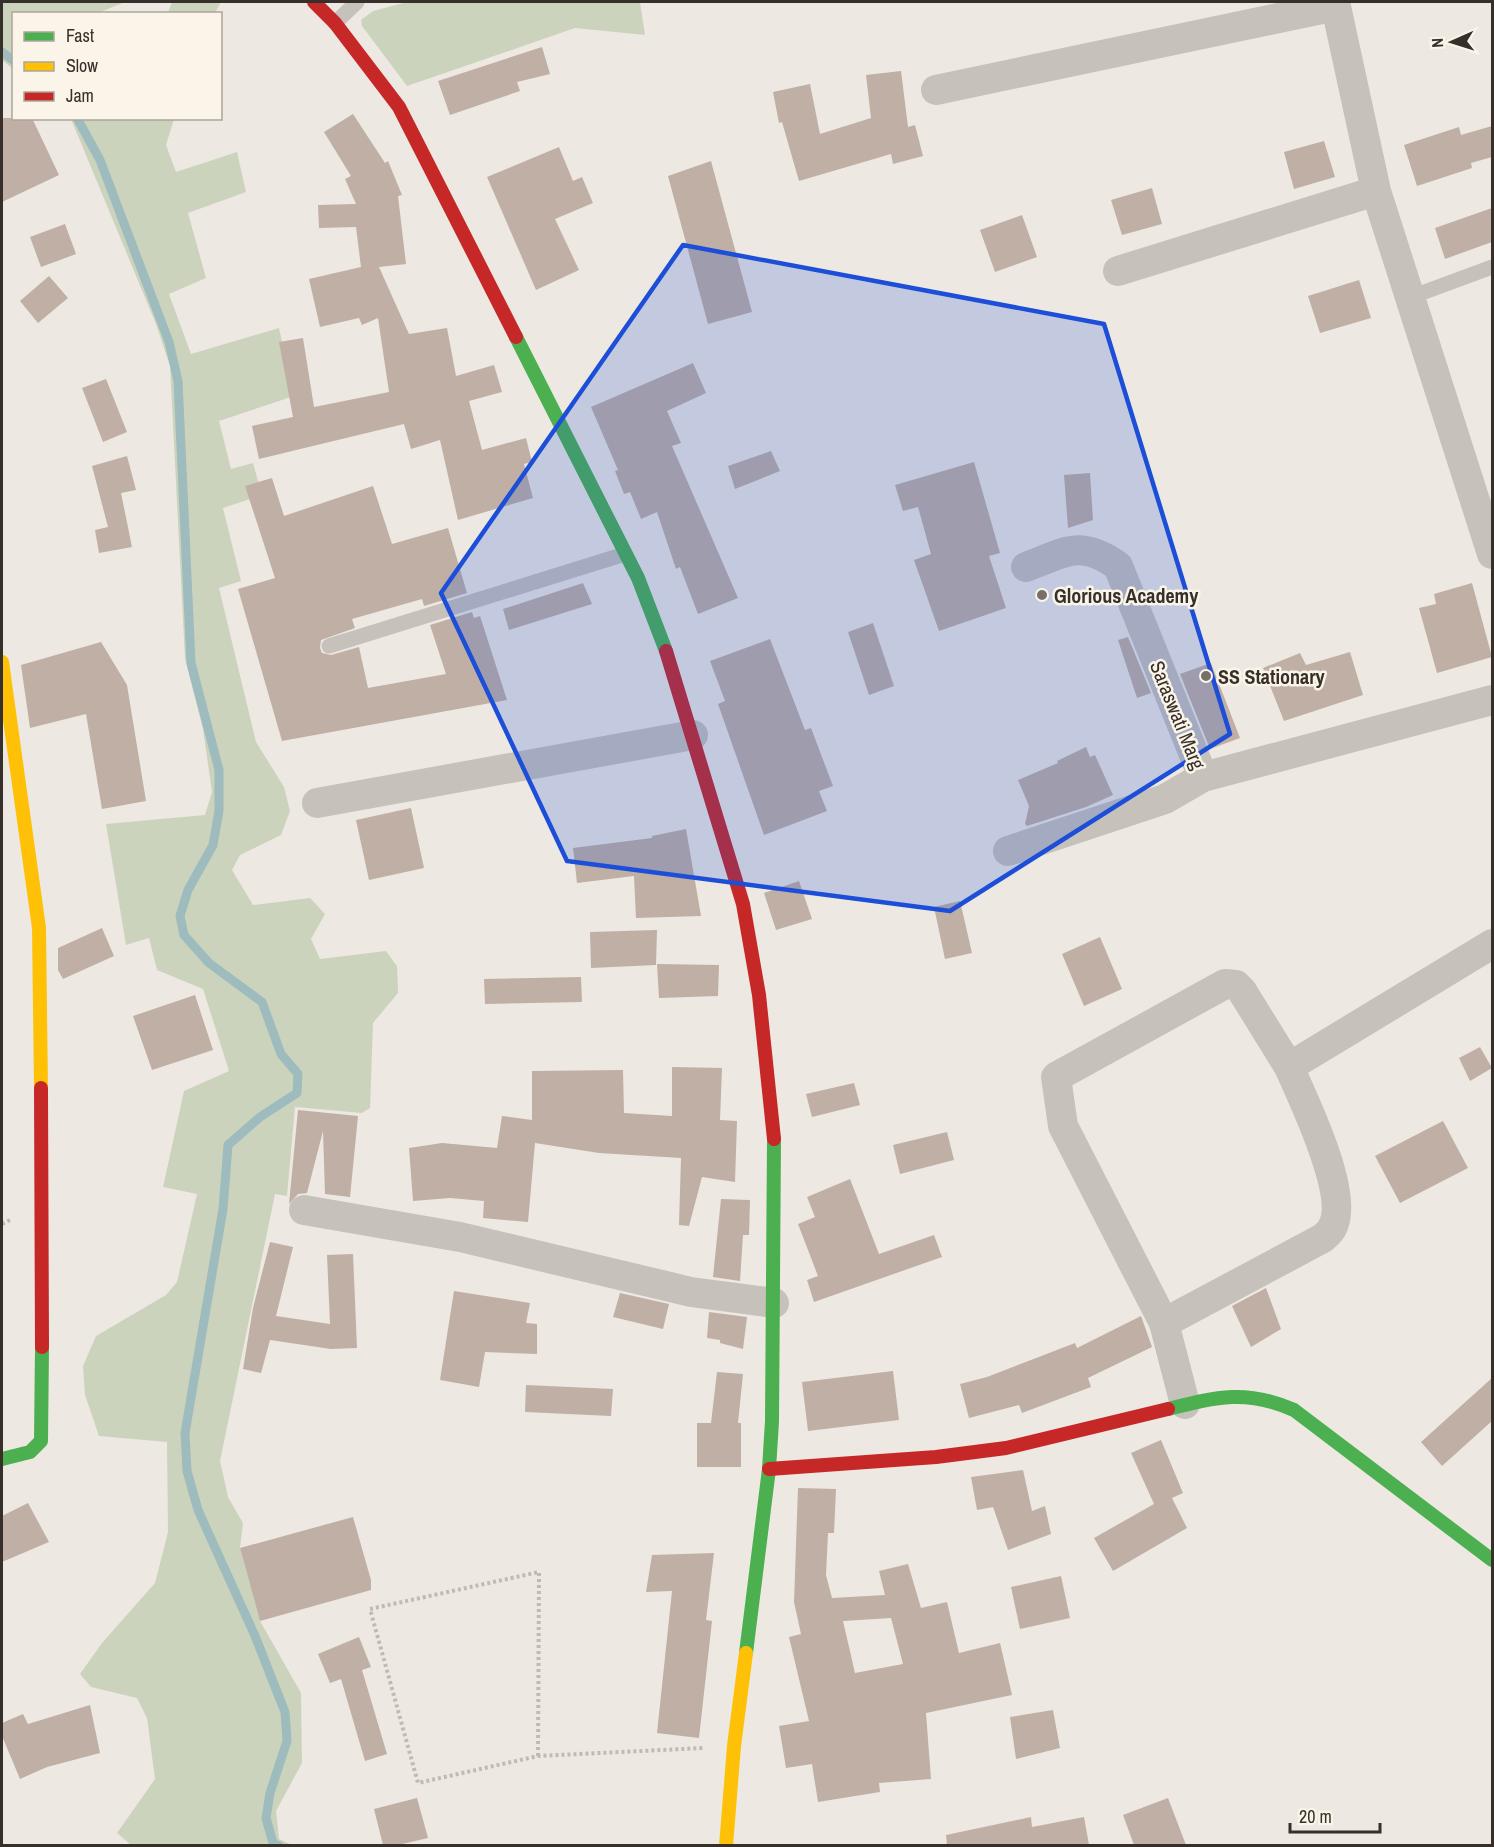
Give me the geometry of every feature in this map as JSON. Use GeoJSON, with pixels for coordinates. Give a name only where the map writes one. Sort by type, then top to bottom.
{"type":"FeatureCollection","features":[{"type":"Feature","properties":{"kind":"street"},"geometry":{"type":"LineString","coordinates":[[314,2],[334,23],[399,107],[638,578],[672,668],[743,904],[759,995],[774,1139],[774,1303],[769,1469],[734,1746],[726,1845]]}},
{"type":"Feature","properties":{"kind":"street"},"geometry":{"type":"LineString","coordinates":[[936,90],[1336,4],[1376,191],[1492,554]]}},
{"type":"Feature","properties":{"kind":"street"},"geometry":{"type":"LineString","coordinates":[[1118,271],[1376,191]]}},
{"type":"Feature","properties":{"kind":"street","name":"Saraswati Marg"},"geometry":{"type":"LineString","coordinates":[[1026,567],[1075,549],[1098,552],[1118,566],[1203,777],[1492,700]]}},
{"type":"Feature","properties":{"kind":"street"},"geometry":{"type":"LineString","coordinates":[[2,662],[39,928],[43,1206],[41,1441],[30,1452],[2,1459]]}},
{"type":"Feature","properties":{"kind":"street"},"geometry":{"type":"LineString","coordinates":[[316,803],[693,735]]}},
{"type":"Feature","properties":{"kind":"street"},"geometry":{"type":"LineString","coordinates":[[1008,851],[1166,799],[1203,777]]}},
{"type":"Feature","properties":{"kind":"street"},"geometry":{"type":"LineString","coordinates":[[1289,1067],[1492,944]]}},
{"type":"Feature","properties":{"kind":"street"},"geometry":{"type":"LineString","coordinates":[[1164,1323],[1323,1238],[1333,1228],[1336,1204],[1326,1152],[1289,1067],[1236,985],[1225,984],[1056,1077],[1063,1126],[1164,1323],[1185,1404]]}},
{"type":"Feature","properties":{"kind":"street"},"geometry":{"type":"LineString","coordinates":[[304,1210],[460,1237],[691,1292],[774,1303]]}},
{"type":"Feature","properties":{"kind":"street"},"geometry":{"type":"LineString","coordinates":[[769,1469],[936,1457],[1006,1448],[1185,1404],[1242,1395],[1268,1398],[1294,1410],[1492,1560]]}},
{"type":"Feature","properties":{"kind":"lane"},"geometry":{"type":"LineString","coordinates":[[334,23],[357,2]]}},
{"type":"Feature","properties":{"kind":"lane"},"geometry":{"type":"LineString","coordinates":[[1411,297],[1492,267]]}},
{"type":"Feature","properties":{"kind":"lane"},"geometry":{"type":"LineString","coordinates":[[328,646],[625,554]]}},
{"type":"Feature","properties":{"kind":"path"},"geometry":{"type":"LineString","coordinates":[[538,1756],[539,1572],[370,1609],[418,1783],[538,1756],[734,1746]]}},
{"type":"Feature","properties":{"kind":"highlighted area"},"geometry":{"type":"Polygon","coordinates":[[[683,245],[1104,324],[1230,734],[950,911],[567,861],[441,593],[683,245]]]}},
{"type":"Feature","properties":{"kind":"green space"},"geometry":{"type":"Polygon","coordinates":[[[2,2],[125,2],[100,12],[12,12],[12,68],[2,60],[2,2]]]}},
{"type":"Feature","properties":{"kind":"green space"},"geometry":{"type":"Polygon","coordinates":[[[172,2],[221,2],[216,12],[168,12],[172,2]]]}},
{"type":"Feature","properties":{"kind":"green space"},"geometry":{"type":"Polygon","coordinates":[[[407,2],[640,2],[645,35],[575,28],[407,86],[362,26],[361,20],[373,11],[407,2]]]}},
{"type":"Feature","properties":{"kind":"green space"},"geometry":{"type":"Polygon","coordinates":[[[71,120],[174,120],[166,145],[176,172],[237,152],[246,192],[188,213],[206,278],[169,294],[191,354],[279,328],[294,396],[219,421],[231,469],[253,463],[262,495],[223,508],[241,581],[219,588],[256,742],[284,787],[290,811],[281,835],[240,855],[232,870],[253,905],[310,898],[325,914],[311,939],[320,959],[386,951],[397,966],[398,993],[373,1023],[370,1108],[362,1113],[295,1107],[287,1196],[275,1194],[220,1461],[228,1497],[243,1523],[240,1548],[260,1621],[301,1693],[302,1763],[276,1811],[279,1839],[292,1845],[131,1845],[117,1833],[155,1779],[147,1718],[137,1698],[91,1687],[80,1674],[102,1643],[155,1583],[168,1532],[167,1442],[99,1436],[85,1395],[83,1366],[96,1336],[166,1295],[177,1282],[197,1194],[163,1187],[184,1091],[229,1071],[203,989],[157,970],[149,938],[126,945],[106,824],[205,815],[212,792],[203,729],[185,659],[170,366],[156,324],[71,120]]]}},
{"type":"Feature","properties":{"kind":"building"},"geometry":{"type":"Polygon","coordinates":[[[542,47],[550,74],[517,82],[520,91],[450,115],[438,81],[542,47]]]}},
{"type":"Feature","properties":{"kind":"building"},"geometry":{"type":"Polygon","coordinates":[[[901,71],[908,127],[915,125],[923,156],[893,164],[891,154],[799,181],[782,122],[779,123],[773,92],[810,84],[820,134],[871,118],[866,75],[901,71]]]}},
{"type":"Feature","properties":{"kind":"building"},"geometry":{"type":"Polygon","coordinates":[[[353,114],[385,163],[388,161],[402,195],[398,196],[406,264],[379,267],[409,334],[447,328],[456,376],[494,365],[502,392],[469,401],[482,450],[526,438],[532,462],[524,464],[533,498],[458,520],[440,440],[411,449],[404,424],[259,459],[252,426],[293,417],[279,342],[303,338],[314,407],[389,392],[378,318],[362,325],[359,318],[320,327],[309,279],[361,267],[356,227],[319,228],[318,205],[356,204],[345,179],[351,176],[324,132],[353,114]]]}},
{"type":"Feature","properties":{"kind":"building"},"geometry":{"type":"Polygon","coordinates":[[[2,118],[33,120],[59,175],[2,202],[2,118]]]}},
{"type":"Feature","properties":{"kind":"building"},"geometry":{"type":"Polygon","coordinates":[[[1492,126],[1492,157],[1471,163],[1472,168],[1417,186],[1404,145],[1459,127],[1461,135],[1492,126]]]}},
{"type":"Feature","properties":{"kind":"building"},"geometry":{"type":"Polygon","coordinates":[[[1324,141],[1335,177],[1294,189],[1284,152],[1324,141]]]}},
{"type":"Feature","properties":{"kind":"building"},"geometry":{"type":"Polygon","coordinates":[[[559,147],[573,181],[582,177],[593,203],[555,219],[579,270],[536,290],[487,177],[559,147]]]}},
{"type":"Feature","properties":{"kind":"building"},"geometry":{"type":"Polygon","coordinates":[[[711,161],[752,312],[708,324],[668,176],[711,161]]]}},
{"type":"Feature","properties":{"kind":"building"},"geometry":{"type":"Polygon","coordinates":[[[1152,188],[1162,224],[1122,235],[1111,200],[1152,188]]]}},
{"type":"Feature","properties":{"kind":"building"},"geometry":{"type":"Polygon","coordinates":[[[1492,208],[1492,242],[1445,259],[1435,228],[1492,208]]]}},
{"type":"Feature","properties":{"kind":"building"},"geometry":{"type":"Polygon","coordinates":[[[1022,215],[1037,257],[995,272],[980,230],[1022,215]]]}},
{"type":"Feature","properties":{"kind":"building"},"geometry":{"type":"Polygon","coordinates":[[[65,224],[76,254],[41,267],[30,237],[65,224]]]}},
{"type":"Feature","properties":{"kind":"building"},"geometry":{"type":"Polygon","coordinates":[[[49,276],[68,298],[38,323],[20,301],[49,276]]]}},
{"type":"Feature","properties":{"kind":"building"},"geometry":{"type":"Polygon","coordinates":[[[1359,280],[1371,318],[1320,333],[1308,296],[1359,280]]]}},
{"type":"Feature","properties":{"kind":"building"},"geometry":{"type":"Polygon","coordinates":[[[693,363],[706,393],[667,411],[681,443],[672,446],[738,598],[698,614],[680,567],[676,569],[657,512],[641,519],[630,492],[624,494],[615,471],[618,470],[591,407],[693,363]]]}},
{"type":"Feature","properties":{"kind":"building"},"geometry":{"type":"Polygon","coordinates":[[[106,379],[127,432],[103,442],[82,388],[106,379]]]}},
{"type":"Feature","properties":{"kind":"building"},"geometry":{"type":"Polygon","coordinates":[[[771,451],[780,471],[735,489],[728,466],[771,451]]]}},
{"type":"Feature","properties":{"kind":"building"},"geometry":{"type":"Polygon","coordinates":[[[127,456],[136,490],[121,493],[132,547],[99,553],[95,530],[108,527],[92,466],[127,456]]]}},
{"type":"Feature","properties":{"kind":"building"},"geometry":{"type":"Polygon","coordinates":[[[974,462],[1000,553],[989,556],[1006,608],[939,631],[914,560],[931,554],[918,507],[903,511],[895,485],[974,462]]]}},
{"type":"Feature","properties":{"kind":"building"},"geometry":{"type":"Polygon","coordinates":[[[1090,473],[1093,520],[1068,528],[1064,475],[1090,473]]]}},
{"type":"Feature","properties":{"kind":"building"},"geometry":{"type":"Polygon","coordinates":[[[272,478],[284,516],[373,486],[392,544],[448,528],[467,593],[424,606],[422,599],[352,619],[355,628],[321,640],[322,653],[331,655],[359,647],[368,688],[446,674],[430,625],[472,612],[474,618],[480,616],[507,700],[282,741],[238,589],[275,578],[245,486],[272,478]]]}},
{"type":"Feature","properties":{"kind":"building"},"geometry":{"type":"Polygon","coordinates":[[[583,583],[592,604],[509,630],[503,609],[583,583]]]}},
{"type":"Feature","properties":{"kind":"building"},"geometry":{"type":"Polygon","coordinates":[[[1472,583],[1492,657],[1437,673],[1419,608],[1436,604],[1434,594],[1472,583]]]}},
{"type":"Feature","properties":{"kind":"building"},"geometry":{"type":"Polygon","coordinates":[[[873,623],[894,686],[869,695],[848,632],[873,623]]]}},
{"type":"Feature","properties":{"kind":"building"},"geometry":{"type":"Polygon","coordinates":[[[1128,637],[1151,693],[1137,698],[1118,640],[1128,637]]]}},
{"type":"Feature","properties":{"kind":"building"},"geometry":{"type":"Polygon","coordinates":[[[770,639],[805,730],[811,728],[833,786],[819,791],[827,811],[764,835],[718,704],[725,701],[710,661],[770,639]]]}},
{"type":"Feature","properties":{"kind":"building"},"geometry":{"type":"Polygon","coordinates":[[[101,642],[127,685],[146,801],[102,809],[86,714],[30,728],[21,665],[101,642]]]}},
{"type":"Feature","properties":{"kind":"building"},"geometry":{"type":"Polygon","coordinates":[[[1350,652],[1363,695],[1284,721],[1263,668],[1300,653],[1306,665],[1350,652]]]}},
{"type":"Feature","properties":{"kind":"building"},"geometry":{"type":"Polygon","coordinates":[[[1211,663],[1240,738],[1210,749],[1180,674],[1211,663]]]}},
{"type":"Feature","properties":{"kind":"building"},"geometry":{"type":"Polygon","coordinates":[[[1086,747],[1090,757],[1095,755],[1113,795],[1086,807],[1027,826],[1025,824],[1029,806],[1018,780],[1058,763],[1057,761],[1086,747]]]}},
{"type":"Feature","properties":{"kind":"building"},"geometry":{"type":"Polygon","coordinates":[[[411,808],[424,868],[369,880],[356,820],[411,808]]]}},
{"type":"Feature","properties":{"kind":"building"},"geometry":{"type":"Polygon","coordinates":[[[686,829],[701,916],[636,918],[634,876],[577,883],[573,848],[652,838],[652,836],[686,829]]]}},
{"type":"Feature","properties":{"kind":"building"},"geometry":{"type":"Polygon","coordinates":[[[799,881],[812,919],[776,930],[764,893],[799,881]]]}},
{"type":"Feature","properties":{"kind":"building"},"geometry":{"type":"Polygon","coordinates":[[[960,901],[972,953],[945,959],[934,907],[960,901]]]}},
{"type":"Feature","properties":{"kind":"building"},"geometry":{"type":"Polygon","coordinates":[[[102,928],[114,956],[63,979],[58,970],[58,948],[102,928]]]}},
{"type":"Feature","properties":{"kind":"building"},"geometry":{"type":"Polygon","coordinates":[[[657,930],[656,965],[591,968],[590,932],[657,930]]]}},
{"type":"Feature","properties":{"kind":"building"},"geometry":{"type":"Polygon","coordinates":[[[1100,937],[1122,989],[1084,1006],[1062,954],[1100,937]]]}},
{"type":"Feature","properties":{"kind":"building"},"geometry":{"type":"Polygon","coordinates":[[[657,964],[719,965],[718,996],[659,998],[657,964]]]}},
{"type":"Feature","properties":{"kind":"building"},"geometry":{"type":"Polygon","coordinates":[[[581,977],[582,1002],[485,1004],[484,979],[581,977]]]}},
{"type":"Feature","properties":{"kind":"building"},"geometry":{"type":"Polygon","coordinates":[[[195,995],[213,1050],[152,1070],[133,1016],[195,995]]]}},
{"type":"Feature","properties":{"kind":"building"},"geometry":{"type":"Polygon","coordinates":[[[1480,1047],[1492,1068],[1470,1081],[1459,1058],[1480,1047]]]}},
{"type":"Feature","properties":{"kind":"building"},"geometry":{"type":"Polygon","coordinates":[[[672,1067],[722,1068],[720,1120],[737,1121],[735,1182],[702,1177],[689,1226],[679,1225],[681,1158],[599,1153],[535,1143],[528,1222],[483,1218],[484,1201],[450,1198],[413,1201],[409,1148],[442,1143],[497,1148],[502,1116],[532,1120],[532,1071],[623,1070],[624,1113],[672,1116],[672,1067]]]}},
{"type":"Feature","properties":{"kind":"building"},"geometry":{"type":"Polygon","coordinates":[[[854,1083],[860,1105],[812,1117],[806,1094],[854,1083]]]}},
{"type":"Feature","properties":{"kind":"building"},"geometry":{"type":"Polygon","coordinates":[[[298,1110],[358,1116],[350,1197],[325,1194],[323,1131],[307,1193],[298,1194],[289,1204],[298,1110]]]}},
{"type":"Feature","properties":{"kind":"building"},"geometry":{"type":"Polygon","coordinates":[[[1443,1121],[1468,1168],[1400,1203],[1375,1156],[1443,1121]]]}},
{"type":"Feature","properties":{"kind":"building"},"geometry":{"type":"Polygon","coordinates":[[[947,1132],[954,1160],[900,1174],[893,1145],[947,1132]]]}},
{"type":"Feature","properties":{"kind":"building"},"geometry":{"type":"Polygon","coordinates":[[[850,1179],[879,1254],[934,1235],[942,1257],[814,1302],[807,1280],[818,1276],[798,1224],[815,1217],[807,1197],[850,1179]]]}},
{"type":"Feature","properties":{"kind":"building"},"geometry":{"type":"Polygon","coordinates":[[[721,1199],[750,1200],[749,1235],[743,1235],[740,1281],[713,1277],[721,1199]]]}},
{"type":"Feature","properties":{"kind":"building"},"geometry":{"type":"Polygon","coordinates":[[[270,1242],[293,1247],[276,1316],[330,1324],[327,1255],[353,1254],[357,1348],[331,1349],[270,1340],[261,1373],[243,1369],[253,1308],[270,1242]]]}},
{"type":"Feature","properties":{"kind":"building"},"geometry":{"type":"Polygon","coordinates":[[[1266,1288],[1281,1329],[1251,1347],[1232,1306],[1266,1288]]]}},
{"type":"Feature","properties":{"kind":"building"},"geometry":{"type":"Polygon","coordinates":[[[454,1291],[530,1303],[526,1323],[537,1324],[537,1354],[485,1352],[479,1387],[440,1380],[454,1291]]]}},
{"type":"Feature","properties":{"kind":"building"},"geometry":{"type":"Polygon","coordinates":[[[620,1293],[669,1304],[663,1329],[613,1317],[620,1293]]]}},
{"type":"Feature","properties":{"kind":"building"},"geometry":{"type":"Polygon","coordinates":[[[709,1312],[747,1317],[743,1349],[720,1343],[720,1340],[707,1338],[709,1312]]]}},
{"type":"Feature","properties":{"kind":"building"},"geometry":{"type":"Polygon","coordinates":[[[1141,1316],[1152,1347],[1088,1378],[1091,1387],[1022,1413],[1019,1405],[969,1418],[960,1384],[987,1377],[1075,1343],[1077,1348],[1141,1316]]]}},
{"type":"Feature","properties":{"kind":"building"},"geometry":{"type":"Polygon","coordinates":[[[893,1371],[899,1420],[808,1431],[802,1382],[893,1371]]]}},
{"type":"Feature","properties":{"kind":"building"},"geometry":{"type":"Polygon","coordinates":[[[717,1372],[743,1374],[738,1423],[741,1423],[741,1467],[697,1467],[697,1423],[711,1423],[717,1372]]]}},
{"type":"Feature","properties":{"kind":"building"},"geometry":{"type":"Polygon","coordinates":[[[1492,1378],[1492,1421],[1442,1466],[1421,1442],[1492,1378]]]}},
{"type":"Feature","properties":{"kind":"building"},"geometry":{"type":"Polygon","coordinates":[[[526,1385],[613,1389],[611,1416],[525,1412],[526,1385]]]}},
{"type":"Feature","properties":{"kind":"building"},"geometry":{"type":"Polygon","coordinates":[[[1161,1440],[1183,1493],[1172,1498],[1187,1528],[1113,1571],[1094,1538],[1154,1504],[1131,1453],[1161,1440]]]}},
{"type":"Feature","properties":{"kind":"building"},"geometry":{"type":"Polygon","coordinates":[[[1023,1470],[1032,1511],[1045,1506],[1051,1534],[1008,1550],[993,1507],[977,1510],[971,1477],[1023,1470]]]}},
{"type":"Feature","properties":{"kind":"building"},"geometry":{"type":"Polygon","coordinates":[[[798,1488],[836,1489],[834,1533],[828,1533],[826,1575],[832,1598],[885,1595],[879,1571],[908,1564],[921,1608],[947,1602],[959,1653],[1000,1643],[1012,1695],[926,1713],[931,1779],[879,1783],[880,1792],[818,1802],[812,1764],[786,1768],[779,1726],[809,1721],[789,1637],[801,1634],[794,1602],[798,1488]],[[891,1618],[843,1621],[855,1673],[903,1664],[891,1618]]]}},
{"type":"Feature","properties":{"kind":"building"},"geometry":{"type":"Polygon","coordinates":[[[28,1503],[49,1542],[2,1562],[2,1516],[28,1503]]]}},
{"type":"Feature","properties":{"kind":"building"},"geometry":{"type":"Polygon","coordinates":[[[353,1517],[371,1580],[371,1590],[260,1621],[240,1548],[353,1517]]]}},
{"type":"Feature","properties":{"kind":"building"},"geometry":{"type":"Polygon","coordinates":[[[714,1553],[706,1620],[712,1621],[699,1738],[657,1733],[672,1591],[646,1592],[652,1555],[714,1553]]]}},
{"type":"Feature","properties":{"kind":"building"},"geometry":{"type":"Polygon","coordinates":[[[1061,1576],[1070,1618],[1020,1629],[1011,1587],[1061,1576]]]}},
{"type":"Feature","properties":{"kind":"building"},"geometry":{"type":"Polygon","coordinates":[[[359,1637],[371,1667],[362,1670],[387,1754],[365,1761],[341,1679],[330,1683],[318,1654],[359,1637]]]}},
{"type":"Feature","properties":{"kind":"building"},"geometry":{"type":"Polygon","coordinates":[[[90,1705],[100,1753],[47,1767],[20,1779],[2,1736],[2,1723],[23,1714],[28,1724],[90,1705]]]}},
{"type":"Feature","properties":{"kind":"building"},"geometry":{"type":"Polygon","coordinates":[[[1053,1710],[1060,1748],[1016,1759],[1010,1717],[1053,1710]]]}},
{"type":"Feature","properties":{"kind":"building"},"geometry":{"type":"Polygon","coordinates":[[[417,1798],[428,1838],[398,1845],[383,1845],[374,1809],[417,1798]]]}},
{"type":"Feature","properties":{"kind":"building"},"geometry":{"type":"Polygon","coordinates":[[[1168,1798],[1186,1845],[1134,1845],[1123,1815],[1168,1798]]]}},
{"type":"Feature","properties":{"kind":"building"},"geometry":{"type":"Polygon","coordinates":[[[1031,1817],[1032,1827],[1084,1817],[1089,1845],[947,1845],[946,1835],[1031,1817]]]}},
{"type":"Feature","properties":{"kind":"waterway"},"geometry":{"type":"LineString","coordinates":[[2,52],[12,60]]}},
{"type":"Feature","properties":{"kind":"waterway"},"geometry":{"type":"LineString","coordinates":[[78,120],[100,160],[169,342],[178,381],[191,663],[219,770],[219,811],[213,845],[188,890],[180,916],[184,935],[209,963],[262,1002],[281,1054],[298,1074],[297,1093],[260,1117],[228,1145],[223,1209],[185,1433],[187,1471],[198,1510],[255,1636],[285,1712],[287,1741],[270,1793],[266,1818],[273,1843],[279,1846]]}},
{"type":"Feature","properties":{"kind":"traffic: fast"},"geometry":{"type":"LineString","coordinates":[[516,337],[638,578],[666,651]]}},
{"type":"Feature","properties":{"kind":"traffic: fast"},"geometry":{"type":"LineString","coordinates":[[746,1653],[769,1469],[772,1421],[774,1139]]}},
{"type":"Feature","properties":{"kind":"traffic: fast"},"geometry":{"type":"LineString","coordinates":[[2,1459],[30,1452],[41,1441],[42,1347]]}},
{"type":"Feature","properties":{"kind":"traffic: fast"},"geometry":{"type":"LineString","coordinates":[[1168,1409],[1201,1401],[1246,1397],[1277,1403],[1294,1410],[1492,1560]]}},
{"type":"Feature","properties":{"kind":"traffic: slow"},"geometry":{"type":"LineString","coordinates":[[2,662],[39,928],[41,1088]]}},
{"type":"Feature","properties":{"kind":"traffic: slow"},"geometry":{"type":"LineString","coordinates":[[726,1846],[734,1746],[746,1653]]}},
{"type":"Feature","properties":{"kind":"traffic: jam"},"geometry":{"type":"LineString","coordinates":[[314,2],[335,23],[399,107],[516,337]]}},
{"type":"Feature","properties":{"kind":"traffic: jam"},"geometry":{"type":"LineString","coordinates":[[666,651],[743,904],[759,995],[774,1139]]}},
{"type":"Feature","properties":{"kind":"traffic: jam"},"geometry":{"type":"LineString","coordinates":[[41,1088],[42,1347]]}},
{"type":"Feature","properties":{"kind":"traffic: jam"},"geometry":{"type":"LineString","coordinates":[[769,1469],[936,1457],[1006,1448],[1168,1409]]}},
{"type":"Feature","properties":{"kind":"place","name":"Glorious Academy"},"geometry":{"type":"Point","coordinates":[1042,595]}},
{"type":"Feature","properties":{"kind":"place","name":"SS Stationary"},"geometry":{"type":"Point","coordinates":[1206,676]}}]}
